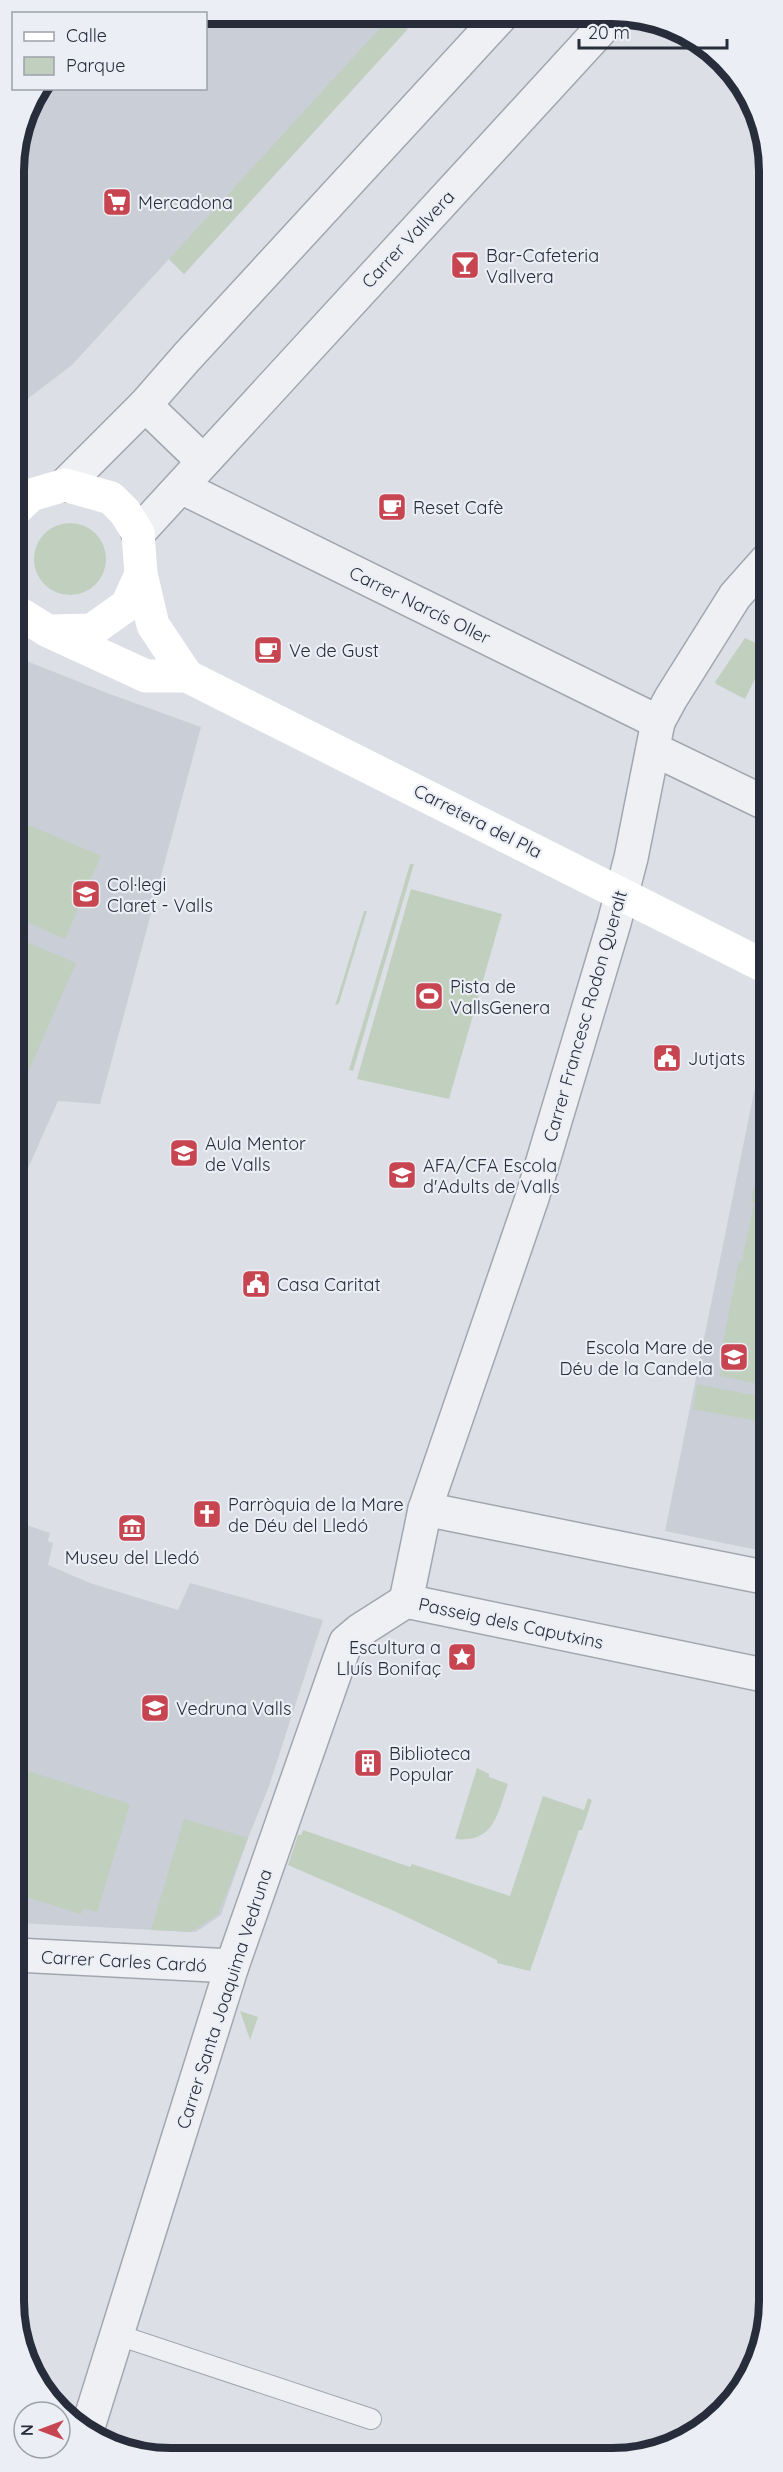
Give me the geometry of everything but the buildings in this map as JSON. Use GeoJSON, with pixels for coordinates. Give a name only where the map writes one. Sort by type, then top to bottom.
{"type":"FeatureCollection","features":[{"type":"Feature","properties":{"kind":"main road"},"geometry":{"type":"LineString","coordinates":[[24,501],[31,495],[65,485],[111,498],[125,512],[138,533],[141,574],[153,624],[187,676]]}},
{"type":"Feature","properties":{"kind":"main road"},"geometry":{"type":"LineString","coordinates":[[48,631],[92,630],[127,605],[141,574]]}},
{"type":"Feature","properties":{"kind":"main road"},"geometry":{"type":"LineString","coordinates":[[24,616],[48,631],[146,676],[187,676]]}},
{"type":"Feature","properties":{"kind":"main road","name":"Carretera del Pla"},"geometry":{"type":"LineString","coordinates":[[187,676],[759,963]]}},
{"type":"Feature","properties":{"kind":"street"},"geometry":{"type":"LineString","coordinates":[[65,485],[145,405],[193,349],[494,24]]}},
{"type":"Feature","properties":{"kind":"street","name":"Carrer Vallvera"},"geometry":{"type":"LineString","coordinates":[[138,533],[606,24]]}},
{"type":"Feature","properties":{"kind":"street"},"geometry":{"type":"LineString","coordinates":[[145,405],[203,461]]}},
{"type":"Feature","properties":{"kind":"street","name":"Carrer Narcís Oller"},"geometry":{"type":"LineString","coordinates":[[181,487],[656,735],[759,799]]}},
{"type":"Feature","properties":{"kind":"street","name":"Carrer Francesc Rodon Queralt"},"geometry":{"type":"LineString","coordinates":[[425,1509],[532,1198],[622,894],[656,735],[671,698],[735,596],[759,569]]}},
{"type":"Feature","properties":{"kind":"street"},"geometry":{"type":"LineString","coordinates":[[425,1509],[759,1576]]}},
{"type":"Feature","properties":{"kind":"street","name":"Passeig dels Caputxins"},"geometry":{"type":"LineString","coordinates":[[425,1509],[406,1601],[759,1674]]}},
{"type":"Feature","properties":{"kind":"street","name":"Carrer Santa Joaquima Vedruna"},"geometry":{"type":"LineString","coordinates":[[89,2423],[232,1966],[298,1772],[346,1642],[371,1621],[406,1601]]}},
{"type":"Feature","properties":{"kind":"street","name":"Carrer Carles Cardó"},"geometry":{"type":"LineString","coordinates":[[24,1956],[232,1966]]}},
{"type":"Feature","properties":{"kind":"lane"},"geometry":{"type":"LineString","coordinates":[[118,2335],[371,2419]]}},
{"type":"Feature","properties":{"kind":"shaded area","name":"Mercadona"},"geometry":{"type":"Polygon","coordinates":[[[207,24],[412,24],[184,274],[169,259],[72,365],[24,401],[24,161],[32,124],[48,90],[207,90],[207,24]]]}},
{"type":"Feature","properties":{"kind":"shaded area","name":"Col·legi Claret - Valls"},"geometry":{"type":"Polygon","coordinates":[[[24,660],[201,727],[100,1104],[58,1101],[24,1177],[24,660]]]}},
{"type":"Feature","properties":{"kind":"shaded area","name":"Escola Mare de Déu de la Candela"},"geometry":{"type":"Polygon","coordinates":[[[759,1067],[759,1550],[665,1531],[759,1067]]]}},
{"type":"Feature","properties":{"kind":"shaded area","name":"Vedruna Valls"},"geometry":{"type":"Polygon","coordinates":[[[24,1524],[50,1533],[48,1541],[53,1543],[48,1565],[90,1583],[178,1610],[190,1583],[323,1620],[268,1789],[221,1915],[196,1932],[24,1923],[24,1524]]]}},
{"type":"Feature","properties":{"kind":"green space"},"geometry":{"type":"Polygon","coordinates":[[[384,24],[400,24],[407,30],[184,274],[169,259],[384,24]]]}},
{"type":"Feature","properties":{"kind":"green space"},"geometry":{"type":"Polygon","coordinates":[[[70,523],[90,529],[100,539],[106,559],[100,579],[90,589],[70,595],[50,589],[40,579],[34,559],[40,539],[50,529],[70,523]]]}},
{"type":"Feature","properties":{"kind":"green space"},"geometry":{"type":"Polygon","coordinates":[[[745,638],[759,644],[759,671],[745,699],[715,682],[745,638]]]}},
{"type":"Feature","properties":{"kind":"green space"},"geometry":{"type":"Polygon","coordinates":[[[24,823],[101,856],[65,939],[24,921],[24,823]]]}},
{"type":"Feature","properties":{"kind":"green space"},"geometry":{"type":"Polygon","coordinates":[[[410,864],[414,864],[353,1071],[349,1070],[410,864]]]}},
{"type":"Feature","properties":{"kind":"green space","name":"Pista de VallsGenera"},"geometry":{"type":"Polygon","coordinates":[[[411,889],[502,914],[449,1099],[357,1079],[411,889]]]}},
{"type":"Feature","properties":{"kind":"green space"},"geometry":{"type":"Polygon","coordinates":[[[364,911],[367,911],[339,1003],[335,1006],[364,911]]]}},
{"type":"Feature","properties":{"kind":"green space"},"geometry":{"type":"Polygon","coordinates":[[[24,941],[76,963],[24,1081],[24,941]]]}},
{"type":"Feature","properties":{"kind":"green space"},"geometry":{"type":"Polygon","coordinates":[[[759,1162],[759,1384],[720,1376],[725,1349],[722,1348],[739,1261],[742,1261],[754,1203],[751,1202],[759,1162]]]}},
{"type":"Feature","properties":{"kind":"green space"},"geometry":{"type":"Polygon","coordinates":[[[697,1384],[759,1396],[759,1421],[693,1409],[697,1384]]]}},
{"type":"Feature","properties":{"kind":"green space"},"geometry":{"type":"Polygon","coordinates":[[[477,1768],[489,1774],[489,1777],[508,1784],[497,1816],[486,1832],[468,1839],[455,1839],[477,1768]]]}},
{"type":"Feature","properties":{"kind":"green space"},"geometry":{"type":"Polygon","coordinates":[[[24,1770],[130,1804],[97,1912],[83,1908],[81,1914],[24,1896],[24,1770]]]}},
{"type":"Feature","properties":{"kind":"green space"},"geometry":{"type":"Polygon","coordinates":[[[543,1796],[584,1810],[588,1798],[592,1800],[582,1830],[579,1830],[530,1971],[497,1963],[497,1960],[394,1911],[288,1865],[298,1835],[301,1835],[303,1830],[410,1867],[412,1864],[510,1896],[543,1796]]]}},
{"type":"Feature","properties":{"kind":"green space"},"geometry":{"type":"Polygon","coordinates":[[[184,1819],[248,1838],[218,1914],[191,1932],[151,1930],[184,1819]]]}},
{"type":"Feature","properties":{"kind":"green space"},"geometry":{"type":"Polygon","coordinates":[[[240,2011],[258,2017],[250,2040],[240,2011]]]}},
{"type":"Feature","properties":{"kind":"place","name":"Mercadona"},"geometry":{"type":"Point","coordinates":[117,202]}},
{"type":"Feature","properties":{"kind":"place","name":"Bar-Cafeteria Vallvera"},"geometry":{"type":"Point","coordinates":[465,265]}},
{"type":"Feature","properties":{"kind":"place","name":"Reset Cafè"},"geometry":{"type":"Point","coordinates":[392,507]}},
{"type":"Feature","properties":{"kind":"place","name":"Ve de Gust"},"geometry":{"type":"Point","coordinates":[268,650]}},
{"type":"Feature","properties":{"kind":"place","name":"Col·legi Claret - Valls"},"geometry":{"type":"Point","coordinates":[86,894]}},
{"type":"Feature","properties":{"kind":"place","name":"Pista de VallsGenera"},"geometry":{"type":"Point","coordinates":[429,996]}},
{"type":"Feature","properties":{"kind":"place","name":"Jutjats"},"geometry":{"type":"Point","coordinates":[667,1058]}},
{"type":"Feature","properties":{"kind":"place","name":"Aula Mentor de Valls"},"geometry":{"type":"Point","coordinates":[184,1153]}},
{"type":"Feature","properties":{"kind":"place","name":"AFA/CFA Escola d'Adults de Valls"},"geometry":{"type":"Point","coordinates":[402,1175]}},
{"type":"Feature","properties":{"kind":"place","name":"Casa Caritat"},"geometry":{"type":"Point","coordinates":[256,1284]}},
{"type":"Feature","properties":{"kind":"place","name":"Escola Mare de Déu de la Candela"},"geometry":{"type":"Point","coordinates":[734,1357]}},
{"type":"Feature","properties":{"kind":"place","name":"Parròquia de la Mare de Déu del Lledó"},"geometry":{"type":"Point","coordinates":[207,1514]}},
{"type":"Feature","properties":{"kind":"place","name":"Museu del Lledó"},"geometry":{"type":"Point","coordinates":[132,1528]}},
{"type":"Feature","properties":{"kind":"place","name":"Escultura a Lluís Bonifaç"},"geometry":{"type":"Point","coordinates":[462,1657]}},
{"type":"Feature","properties":{"kind":"place","name":"Vedruna Valls"},"geometry":{"type":"Point","coordinates":[155,1708]}},
{"type":"Feature","properties":{"kind":"place","name":"Biblioteca Popular"},"geometry":{"type":"Point","coordinates":[368,1763]}}]}
